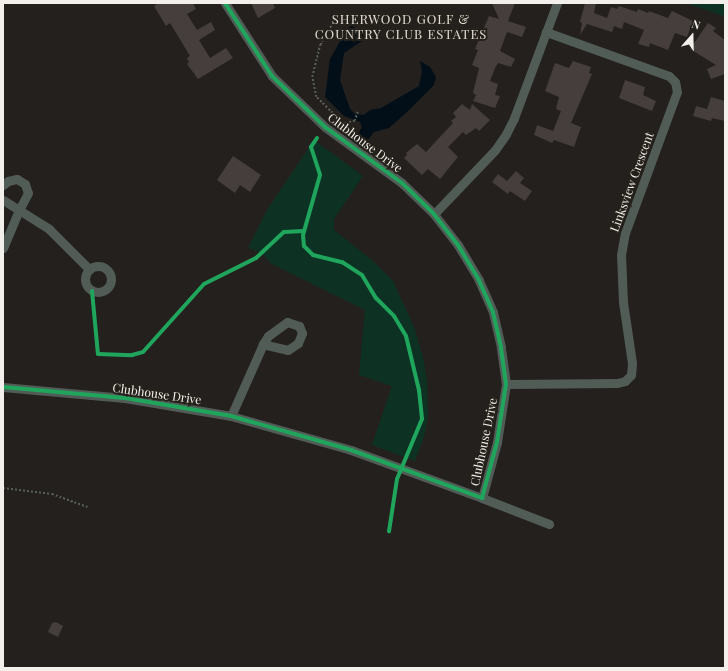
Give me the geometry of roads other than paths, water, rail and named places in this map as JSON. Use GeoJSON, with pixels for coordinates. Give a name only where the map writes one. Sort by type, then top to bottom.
{"type":"FeatureCollection","features":[{"type":"Feature","properties":{"kind":"street","name":"Clubhouse Drive"},"geometry":{"type":"LineString","coordinates":[[3,387],[125,398],[231,416],[351,450],[482,498],[497,442],[506,384],[502,347],[493,312],[479,280],[458,245],[434,214],[402,183],[325,127],[272,76],[225,3]]}},
{"type":"Feature","properties":{"kind":"street"},"geometry":{"type":"LineString","coordinates":[[434,214],[495,150],[506,134],[514,118],[557,3]]}},
{"type":"Feature","properties":{"kind":"street","name":"Linksview Crescent"},"geometry":{"type":"LineString","coordinates":[[506,384],[617,383],[625,381],[631,375],[632,363],[622,290],[621,255],[625,233],[677,92],[675,82],[669,76],[546,32]]}},
{"type":"Feature","properties":{"kind":"street"},"geometry":{"type":"LineString","coordinates":[[3,185],[13,179],[25,184],[27,198],[19,210],[3,248]]}},
{"type":"Feature","properties":{"kind":"street"},"geometry":{"type":"LineString","coordinates":[[3,200],[49,229],[89,269]]}},
{"type":"Feature","properties":{"kind":"street"},"geometry":{"type":"LineString","coordinates":[[231,416],[263,344]]}},
{"type":"Feature","properties":{"kind":"street"},"geometry":{"type":"LineString","coordinates":[[482,498],[549,524]]}},
{"type":"Feature","properties":{"kind":"district","name":"SHERWOOD GOLF & COUNTRY CLUB ESTATES"},"geometry":{"type":"Point","coordinates":[401,28]}}]}
